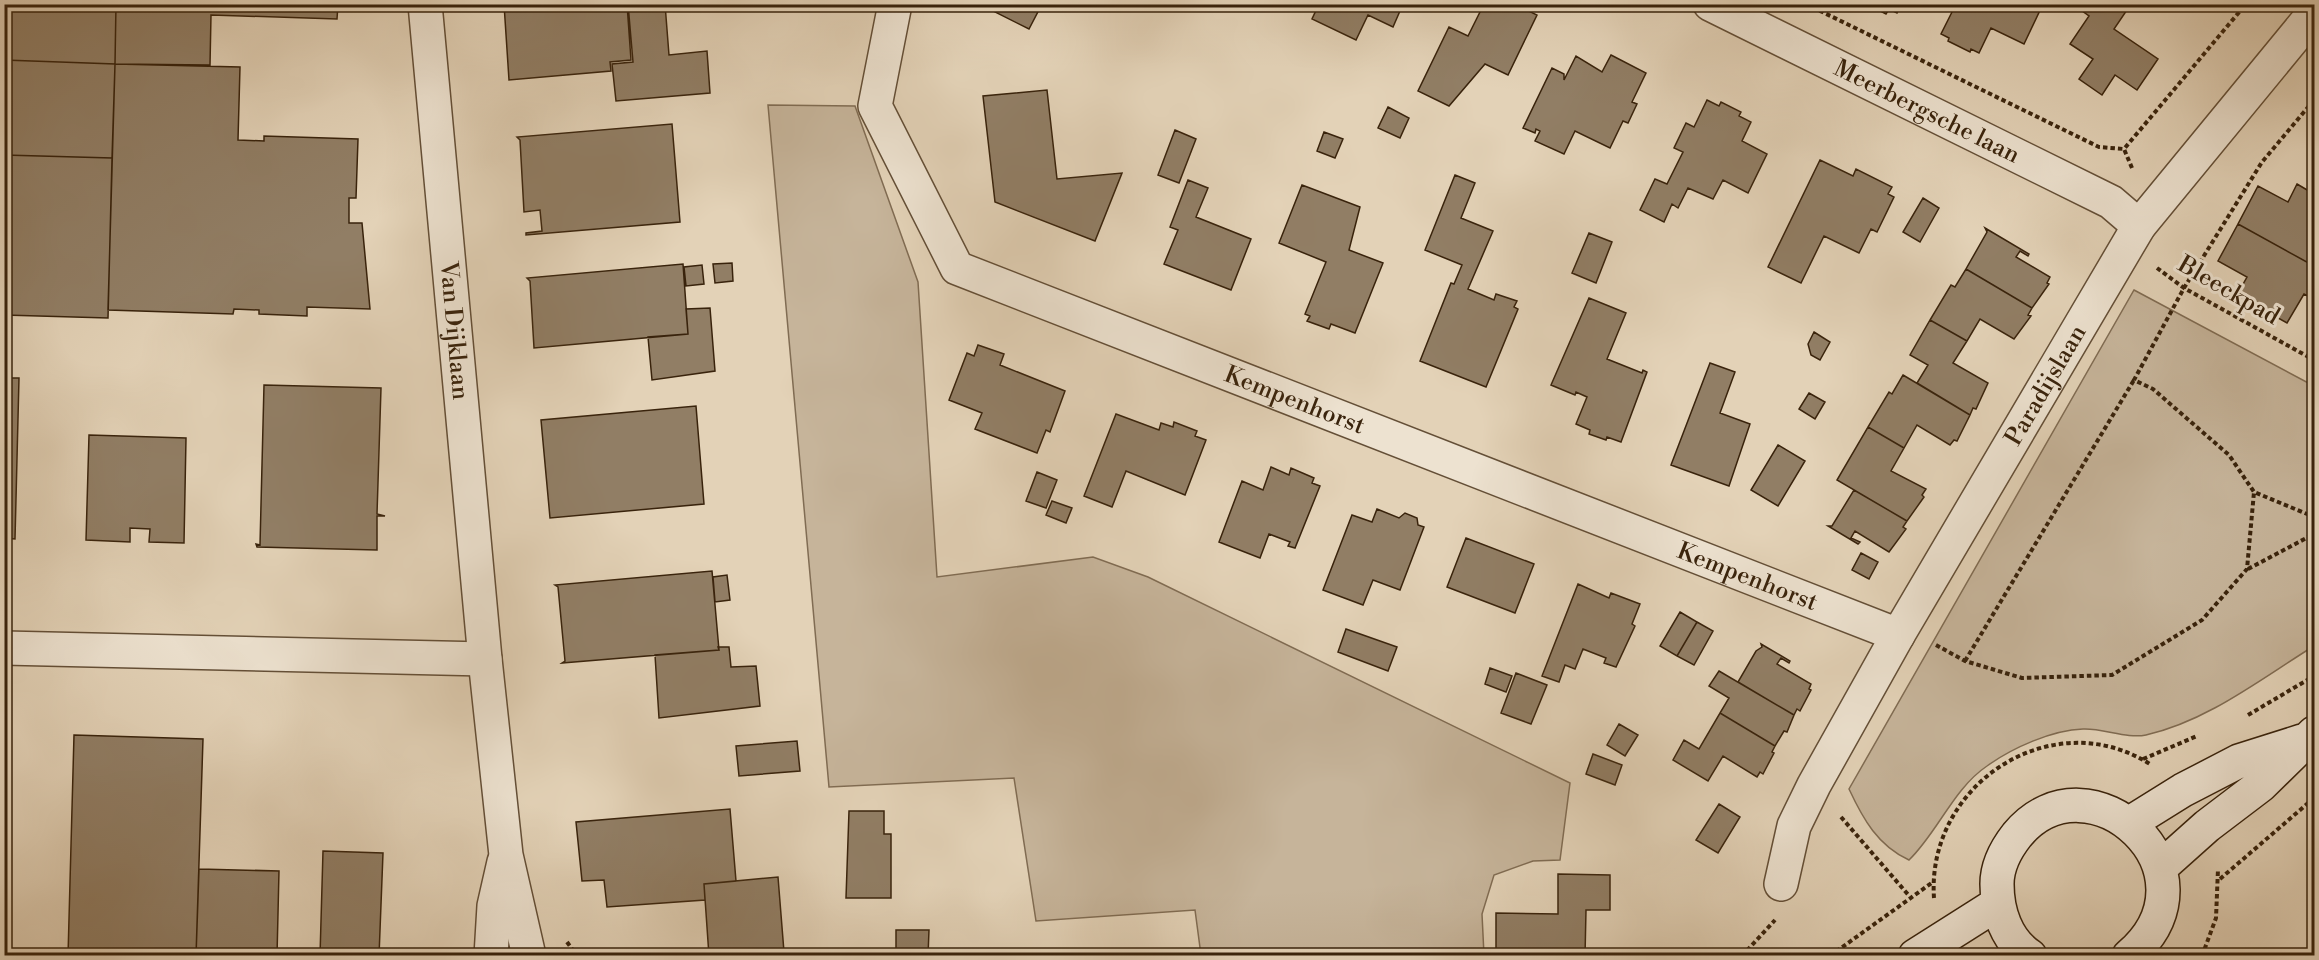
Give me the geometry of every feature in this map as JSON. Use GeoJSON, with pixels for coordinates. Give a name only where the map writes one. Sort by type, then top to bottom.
{"type":"FeatureCollection","features":[{"type":"Feature","properties":{"kind":"street","name":"Van Dijklaan"},"geometry":{"type":"LineString","coordinates":[[425,4],[485,659],[506,855],[529,956]]}},
{"type":"Feature","properties":{"kind":"street","name":"Kempenhorst"},"geometry":{"type":"LineString","coordinates":[[895,4],[875,106],[957,268],[1901,631]]}},
{"type":"Feature","properties":{"kind":"street","name":"Meerbergsche laan"},"geometry":{"type":"LineString","coordinates":[[1710,4],[2111,202],[2133,237]]}},
{"type":"Feature","properties":{"kind":"street","name":"Paradijslaan"},"geometry":{"type":"LineString","coordinates":[[1781,884],[1794,826],[1814,785],[1901,631],[2133,237],[2314,13]]}},
{"type":"Feature","properties":{"kind":"street"},"geometry":{"type":"LineString","coordinates":[[4,648],[485,659]]}},
{"type":"Feature","properties":{"kind":"street"},"geometry":{"type":"LineString","coordinates":[[2130,823],[2183,790],[2239,760],[2309,737]]}},
{"type":"Feature","properties":{"kind":"street"},"geometry":{"type":"LineString","coordinates":[[2160,868],[2207,826],[2261,785],[2309,737]]}},
{"type":"Feature","properties":{"kind":"street"},"geometry":{"type":"LineString","coordinates":[[2022,954],[2007,930],[1997,904],[1997,875],[2007,848],[2025,826],[2033,821],[2049,812],[2077,806],[2105,810],[2130,823],[2149,843],[2160,868],[2163,894],[2157,921],[2140,952]]}},
{"type":"Feature","properties":{"kind":"street","name":"Van Dijklaan"},"geometry":{"type":"LineString","coordinates":[[491,956],[494,906],[506,855]]}},
{"type":"Feature","properties":{"kind":"street"},"geometry":{"type":"LineString","coordinates":[[1915,956],[1997,904]]}},
{"type":"Feature","properties":{"kind":"path"},"geometry":{"type":"LineString","coordinates":[[1806,4],[2099,147],[2124,149]]}},
{"type":"Feature","properties":{"kind":"path"},"geometry":{"type":"LineString","coordinates":[[2124,149],[2246,4]]}},
{"type":"Feature","properties":{"kind":"path"},"geometry":{"type":"LineString","coordinates":[[1965,661],[2134,380],[2184,288],[2262,162],[2314,100]]}},
{"type":"Feature","properties":{"kind":"path"},"geometry":{"type":"LineString","coordinates":[[2124,149],[2140,188],[2133,237]]}},
{"type":"Feature","properties":{"kind":"path","name":"Bleeckpad"},"geometry":{"type":"LineString","coordinates":[[2133,237],[2184,288],[2314,360]]}},
{"type":"Feature","properties":{"kind":"path"},"geometry":{"type":"LineString","coordinates":[[2134,380],[2153,389],[2229,455],[2254,492],[2307,514],[2314,514]]}},
{"type":"Feature","properties":{"kind":"path"},"geometry":{"type":"LineString","coordinates":[[2247,569],[2254,492]]}},
{"type":"Feature","properties":{"kind":"path"},"geometry":{"type":"LineString","coordinates":[[1901,631],[1965,661],[2022,678],[2112,675],[2202,620],[2247,569],[2314,534]]}},
{"type":"Feature","properties":{"kind":"path"},"geometry":{"type":"LineString","coordinates":[[1814,785],[1911,898]]}},
{"type":"Feature","properties":{"kind":"path"},"geometry":{"type":"LineString","coordinates":[[2220,879],[2314,798]]}},
{"type":"Feature","properties":{"kind":"path"},"geometry":{"type":"LineString","coordinates":[[1830,956],[1933,882]]}},
{"type":"Feature","properties":{"kind":"shaded area"},"geometry":{"type":"Polygon","coordinates":[[[768,105],[855,106],[918,282],[937,577],[1093,557],[1148,577],[1570,783],[1560,860],[1533,861],[1494,875],[1482,914],[1484,955],[1201,955],[1195,910],[1036,921],[1014,778],[829,787],[768,105]]]}},
{"type":"Feature","properties":{"kind":"shaded area"},"geometry":{"type":"Polygon","coordinates":[[[2134,290],[2314,386],[2314,646],[2213,709],[2169,728],[2139,736],[2091,729],[2071,730],[2046,736],[2008,753],[1975,775],[1909,860],[1889,847],[1873,831],[1849,789],[2134,290]]]}},
{"type":"Feature","properties":{"kind":"building"},"geometry":{"type":"Polygon","coordinates":[[[4,4],[116,4],[115,64],[4,60],[4,4]]]}},
{"type":"Feature","properties":{"kind":"building"},"geometry":{"type":"Polygon","coordinates":[[[116,4],[338,4],[337,19],[211,15],[210,65],[115,64],[116,4]]]}},
{"type":"Feature","properties":{"kind":"building"},"geometry":{"type":"Polygon","coordinates":[[[504,4],[627,4],[631,60],[610,62],[611,71],[509,80],[504,4]]]}},
{"type":"Feature","properties":{"kind":"building"},"geometry":{"type":"Polygon","coordinates":[[[628,4],[665,4],[669,55],[707,51],[710,93],[616,101],[612,64],[633,62],[628,4]]]}},
{"type":"Feature","properties":{"kind":"building"},"geometry":{"type":"Polygon","coordinates":[[[991,4],[1042,4],[1029,29],[989,9],[991,4]]]}},
{"type":"Feature","properties":{"kind":"building"},"geometry":{"type":"Polygon","coordinates":[[[1319,4],[1403,4],[1393,27],[1368,15],[1356,40],[1312,19],[1319,4]]]}},
{"type":"Feature","properties":{"kind":"building"},"geometry":{"type":"Polygon","coordinates":[[[1484,4],[1514,4],[1537,15],[1508,75],[1485,64],[1449,106],[1418,91],[1449,27],[1468,36],[1484,4]]]}},
{"type":"Feature","properties":{"kind":"building"},"geometry":{"type":"Polygon","coordinates":[[[1867,4],[1901,4],[1897,13],[1889,9],[1886,14],[1867,4]]]}},
{"type":"Feature","properties":{"kind":"building"},"geometry":{"type":"Polygon","coordinates":[[[1949,4],[2043,4],[2024,44],[1991,28],[1979,53],[1971,49],[1970,52],[1948,41],[1949,38],[1941,34],[1953,10],[1948,8],[1949,4]]]}},
{"type":"Feature","properties":{"kind":"building"},"geometry":{"type":"Polygon","coordinates":[[[2080,4],[2131,4],[2114,29],[2158,59],[2137,90],[2115,75],[2102,95],[2079,79],[2093,59],[2070,44],[2089,16],[2078,8],[2080,4]]]}},
{"type":"Feature","properties":{"kind":"building"},"geometry":{"type":"Polygon","coordinates":[[[1611,55],[1646,73],[1632,102],[1637,104],[1628,123],[1623,121],[1610,148],[1575,131],[1564,154],[1535,141],[1540,131],[1536,129],[1535,133],[1523,128],[1552,68],[1564,74],[1564,80],[1576,56],[1602,72],[1611,55]]]}},
{"type":"Feature","properties":{"kind":"building"},"geometry":{"type":"Polygon","coordinates":[[[4,60],[115,64],[112,158],[4,155],[4,60]]]}},
{"type":"Feature","properties":{"kind":"building"},"geometry":{"type":"Polygon","coordinates":[[[115,64],[240,67],[238,140],[264,141],[264,136],[358,139],[356,198],[349,198],[349,223],[362,223],[370,309],[307,307],[307,316],[259,314],[259,310],[234,309],[233,314],[108,310],[115,64]]]}},
{"type":"Feature","properties":{"kind":"building"},"geometry":{"type":"Polygon","coordinates":[[[1047,90],[1057,179],[1122,173],[1095,241],[995,202],[983,96],[1047,90]]]}},
{"type":"Feature","properties":{"kind":"building"},"geometry":{"type":"Polygon","coordinates":[[[1707,100],[1719,106],[1721,102],[1741,112],[1739,116],[1751,122],[1742,141],[1767,154],[1748,193],[1723,180],[1713,199],[1688,188],[1678,208],[1672,204],[1664,222],[1640,210],[1655,179],[1667,184],[1683,152],[1674,148],[1686,123],[1694,127],[1707,100]]]}},
{"type":"Feature","properties":{"kind":"building"},"geometry":{"type":"Polygon","coordinates":[[[1388,107],[1409,118],[1400,138],[1378,128],[1388,107]]]}},
{"type":"Feature","properties":{"kind":"building"},"geometry":{"type":"Polygon","coordinates":[[[672,124],[680,222],[526,235],[526,233],[542,231],[540,210],[524,212],[520,140],[517,137],[672,124]]]}},
{"type":"Feature","properties":{"kind":"building"},"geometry":{"type":"Polygon","coordinates":[[[1175,130],[1196,139],[1179,183],[1158,175],[1175,130]]]}},
{"type":"Feature","properties":{"kind":"building"},"geometry":{"type":"Polygon","coordinates":[[[1324,132],[1343,139],[1335,158],[1317,151],[1324,132]]]}},
{"type":"Feature","properties":{"kind":"building"},"geometry":{"type":"Polygon","coordinates":[[[4,155],[112,158],[108,318],[4,315],[4,155]]]}},
{"type":"Feature","properties":{"kind":"building"},"geometry":{"type":"Polygon","coordinates":[[[1820,160],[1853,176],[1856,169],[1892,187],[1888,194],[1894,197],[1877,232],[1871,229],[1859,253],[1824,236],[1801,283],[1768,267],[1820,160]]]}},
{"type":"Feature","properties":{"kind":"building"},"geometry":{"type":"Polygon","coordinates":[[[1455,175],[1475,183],[1461,218],[1493,231],[1468,289],[1494,300],[1496,294],[1517,301],[1514,307],[1518,309],[1486,387],[1420,361],[1451,283],[1454,284],[1462,265],[1425,250],[1455,175]]]}},
{"type":"Feature","properties":{"kind":"building"},"geometry":{"type":"Polygon","coordinates":[[[1188,180],[1208,188],[1196,217],[1251,239],[1231,290],[1164,264],[1178,230],[1170,227],[1188,180]]]}},
{"type":"Feature","properties":{"kind":"building"},"geometry":{"type":"Polygon","coordinates":[[[2297,184],[2314,194],[2314,266],[2238,224],[2258,186],[2288,202],[2297,184]]]}},
{"type":"Feature","properties":{"kind":"building"},"geometry":{"type":"Polygon","coordinates":[[[1302,185],[1360,207],[1349,250],[1383,263],[1355,333],[1331,324],[1329,329],[1307,321],[1310,316],[1305,314],[1326,262],[1279,243],[1302,185]]]}},
{"type":"Feature","properties":{"kind":"building"},"geometry":{"type":"Polygon","coordinates":[[[1923,198],[1939,208],[1920,242],[1903,232],[1923,198]]]}},
{"type":"Feature","properties":{"kind":"building"},"geometry":{"type":"Polygon","coordinates":[[[2238,224],[2314,266],[2314,299],[2304,294],[2287,323],[2237,295],[2247,277],[2218,261],[2238,224]]]}},
{"type":"Feature","properties":{"kind":"building"},"geometry":{"type":"Polygon","coordinates":[[[1985,228],[2029,254],[2028,256],[2020,251],[2016,257],[2050,277],[2047,283],[2049,284],[2032,308],[1966,269],[1987,232],[1985,228]]]}},
{"type":"Feature","properties":{"kind":"building"},"geometry":{"type":"Polygon","coordinates":[[[1589,233],[1612,242],[1596,283],[1572,273],[1589,233]]]}},
{"type":"Feature","properties":{"kind":"building"},"geometry":{"type":"Polygon","coordinates":[[[732,263],[733,281],[715,283],[713,264],[732,263]]]}},
{"type":"Feature","properties":{"kind":"building"},"geometry":{"type":"Polygon","coordinates":[[[683,264],[688,334],[534,348],[530,281],[527,278],[683,264]]]}},
{"type":"Feature","properties":{"kind":"building"},"geometry":{"type":"Polygon","coordinates":[[[702,265],[704,284],[686,286],[684,267],[702,265]]]}},
{"type":"Feature","properties":{"kind":"building"},"geometry":{"type":"Polygon","coordinates":[[[1966,269],[2032,308],[2028,315],[2031,316],[2014,339],[1980,319],[1967,341],[1930,320],[1951,285],[1955,287],[1966,269]]]}},
{"type":"Feature","properties":{"kind":"building"},"geometry":{"type":"Polygon","coordinates":[[[1589,298],[1626,313],[1607,359],[1642,373],[1643,370],[1647,372],[1621,442],[1589,434],[1590,430],[1576,424],[1587,397],[1576,392],[1575,395],[1551,385],[1589,298]]]}},
{"type":"Feature","properties":{"kind":"building"},"geometry":{"type":"Polygon","coordinates":[[[710,308],[715,371],[652,380],[648,337],[688,334],[686,309],[710,308]]]}},
{"type":"Feature","properties":{"kind":"building"},"geometry":{"type":"Polygon","coordinates":[[[1930,320],[1967,341],[1953,363],[1988,383],[1976,409],[1973,408],[1970,415],[1917,383],[1928,365],[1910,355],[1930,320]]]}},
{"type":"Feature","properties":{"kind":"building"},"geometry":{"type":"Polygon","coordinates":[[[1814,332],[1830,342],[1820,360],[1811,355],[1808,344],[1814,332]]]}},
{"type":"Feature","properties":{"kind":"building"},"geometry":{"type":"Polygon","coordinates":[[[978,345],[1004,354],[1000,365],[1065,391],[1050,432],[1046,430],[1037,453],[975,429],[982,413],[949,400],[967,353],[974,356],[978,345]]]}},
{"type":"Feature","properties":{"kind":"building"},"geometry":{"type":"Polygon","coordinates":[[[1710,363],[1735,372],[1720,413],[1750,424],[1729,486],[1671,465],[1710,363]]]}},
{"type":"Feature","properties":{"kind":"building"},"geometry":{"type":"Polygon","coordinates":[[[1903,375],[1970,415],[1957,441],[1954,440],[1950,445],[1917,425],[1904,448],[1868,427],[1889,392],[1892,394],[1903,375]]]}},
{"type":"Feature","properties":{"kind":"building"},"geometry":{"type":"Polygon","coordinates":[[[4,378],[19,378],[15,539],[4,538],[4,378]]]}},
{"type":"Feature","properties":{"kind":"building"},"geometry":{"type":"Polygon","coordinates":[[[264,385],[381,388],[377,514],[385,516],[377,516],[377,550],[257,547],[256,544],[260,545],[264,385]]]}},
{"type":"Feature","properties":{"kind":"building"},"geometry":{"type":"Polygon","coordinates":[[[1809,393],[1825,402],[1815,419],[1799,409],[1809,393]]]}},
{"type":"Feature","properties":{"kind":"building"},"geometry":{"type":"Polygon","coordinates":[[[696,406],[704,504],[550,518],[541,420],[696,406]]]}},
{"type":"Feature","properties":{"kind":"building"},"geometry":{"type":"Polygon","coordinates":[[[1116,414],[1159,430],[1161,423],[1173,427],[1174,422],[1197,431],[1195,436],[1206,440],[1185,495],[1126,471],[1112,507],[1084,496],[1116,414]]]}},
{"type":"Feature","properties":{"kind":"building"},"geometry":{"type":"Polygon","coordinates":[[[1868,427],[1904,448],[1891,471],[1926,489],[1922,495],[1924,497],[1907,521],[1837,480],[1868,427]]]}},
{"type":"Feature","properties":{"kind":"building"},"geometry":{"type":"Polygon","coordinates":[[[89,435],[186,438],[184,543],[149,542],[150,529],[130,528],[130,542],[86,540],[89,435]]]}},
{"type":"Feature","properties":{"kind":"building"},"geometry":{"type":"Polygon","coordinates":[[[1778,445],[1805,461],[1778,506],[1751,490],[1778,445]]]}},
{"type":"Feature","properties":{"kind":"building"},"geometry":{"type":"Polygon","coordinates":[[[1271,467],[1289,475],[1291,468],[1314,478],[1312,483],[1320,486],[1295,548],[1288,546],[1290,542],[1269,534],[1260,558],[1219,542],[1242,481],[1263,490],[1271,467]]]}},
{"type":"Feature","properties":{"kind":"building"},"geometry":{"type":"Polygon","coordinates":[[[1037,472],[1057,480],[1046,508],[1026,501],[1037,472]]]}},
{"type":"Feature","properties":{"kind":"building"},"geometry":{"type":"Polygon","coordinates":[[[1854,490],[1907,521],[1903,527],[1906,529],[1889,552],[1855,531],[1851,538],[1860,542],[1858,544],[1828,526],[1832,526],[1854,490]]]}},
{"type":"Feature","properties":{"kind":"building"},"geometry":{"type":"Polygon","coordinates":[[[1052,501],[1072,508],[1066,523],[1046,515],[1052,501]]]}},
{"type":"Feature","properties":{"kind":"building"},"geometry":{"type":"Polygon","coordinates":[[[1377,509],[1399,518],[1405,513],[1417,518],[1418,525],[1424,527],[1400,590],[1373,580],[1363,605],[1323,590],[1352,515],[1372,522],[1377,509]]]}},
{"type":"Feature","properties":{"kind":"building"},"geometry":{"type":"Polygon","coordinates":[[[1466,538],[1534,564],[1515,613],[1447,587],[1466,538]]]}},
{"type":"Feature","properties":{"kind":"building"},"geometry":{"type":"Polygon","coordinates":[[[1861,553],[1878,562],[1869,579],[1852,570],[1861,553]]]}},
{"type":"Feature","properties":{"kind":"building"},"geometry":{"type":"Polygon","coordinates":[[[712,571],[719,650],[562,663],[565,661],[558,587],[555,585],[712,571]]]}},
{"type":"Feature","properties":{"kind":"building"},"geometry":{"type":"Polygon","coordinates":[[[727,575],[730,600],[715,602],[713,577],[727,575]]]}},
{"type":"Feature","properties":{"kind":"building"},"geometry":{"type":"Polygon","coordinates":[[[1578,584],[1609,598],[1611,593],[1640,604],[1632,624],[1635,626],[1616,667],[1604,663],[1606,658],[1583,649],[1575,669],[1565,665],[1559,682],[1542,676],[1578,584]]]}},
{"type":"Feature","properties":{"kind":"building"},"geometry":{"type":"Polygon","coordinates":[[[1680,612],[1697,622],[1677,656],[1660,646],[1680,612]]]}},
{"type":"Feature","properties":{"kind":"building"},"geometry":{"type":"Polygon","coordinates":[[[1697,622],[1713,631],[1694,665],[1677,656],[1697,622]]]}},
{"type":"Feature","properties":{"kind":"building"},"geometry":{"type":"Polygon","coordinates":[[[1346,629],[1397,647],[1388,671],[1338,652],[1346,629]]]}},
{"type":"Feature","properties":{"kind":"building"},"geometry":{"type":"Polygon","coordinates":[[[1761,644],[1790,661],[1789,663],[1781,658],[1777,664],[1811,684],[1809,689],[1811,690],[1800,711],[1797,709],[1794,715],[1738,682],[1756,651],[1762,647],[1761,644]]]}},
{"type":"Feature","properties":{"kind":"building"},"geometry":{"type":"Polygon","coordinates":[[[718,647],[729,647],[731,667],[756,666],[760,706],[659,718],[655,655],[719,650],[718,647]]]}},
{"type":"Feature","properties":{"kind":"building"},"geometry":{"type":"Polygon","coordinates":[[[1490,668],[1512,676],[1506,692],[1485,684],[1490,668]]]}},
{"type":"Feature","properties":{"kind":"building"},"geometry":{"type":"Polygon","coordinates":[[[1719,671],[1794,715],[1787,732],[1784,731],[1775,746],[1720,713],[1729,698],[1709,686],[1719,671]]]}},
{"type":"Feature","properties":{"kind":"building"},"geometry":{"type":"Polygon","coordinates":[[[1516,673],[1547,685],[1531,724],[1501,713],[1516,673]]]}},
{"type":"Feature","properties":{"kind":"building"},"geometry":{"type":"Polygon","coordinates":[[[1720,713],[1775,746],[1772,752],[1774,753],[1763,774],[1760,772],[1757,777],[1723,756],[1708,781],[1673,760],[1684,740],[1699,749],[1720,713]]]}},
{"type":"Feature","properties":{"kind":"building"},"geometry":{"type":"Polygon","coordinates":[[[1619,724],[1638,735],[1625,756],[1607,745],[1619,724]]]}},
{"type":"Feature","properties":{"kind":"building"},"geometry":{"type":"Polygon","coordinates":[[[74,735],[203,739],[196,956],[68,956],[74,735]]]}},
{"type":"Feature","properties":{"kind":"building"},"geometry":{"type":"Polygon","coordinates":[[[797,741],[800,771],[739,776],[736,746],[797,741]]]}},
{"type":"Feature","properties":{"kind":"building"},"geometry":{"type":"Polygon","coordinates":[[[1593,754],[1622,765],[1615,785],[1586,774],[1593,754]]]}},
{"type":"Feature","properties":{"kind":"building"},"geometry":{"type":"Polygon","coordinates":[[[1719,804],[1740,817],[1718,853],[1696,840],[1719,804]]]}},
{"type":"Feature","properties":{"kind":"building"},"geometry":{"type":"Polygon","coordinates":[[[730,809],[736,881],[704,884],[705,900],[607,907],[604,880],[582,881],[576,822],[730,809]]]}},
{"type":"Feature","properties":{"kind":"building"},"geometry":{"type":"Polygon","coordinates":[[[849,811],[884,811],[884,834],[891,834],[891,898],[846,898],[849,811]]]}},
{"type":"Feature","properties":{"kind":"building"},"geometry":{"type":"Polygon","coordinates":[[[323,851],[383,853],[379,956],[320,956],[323,851]]]}},
{"type":"Feature","properties":{"kind":"building"},"geometry":{"type":"Polygon","coordinates":[[[199,869],[279,871],[277,956],[196,956],[199,869]]]}},
{"type":"Feature","properties":{"kind":"building"},"geometry":{"type":"Polygon","coordinates":[[[1558,874],[1610,875],[1610,910],[1586,910],[1585,956],[1496,956],[1496,913],[1558,914],[1558,874]]]}},
{"type":"Feature","properties":{"kind":"building"},"geometry":{"type":"Polygon","coordinates":[[[778,877],[784,952],[709,956],[704,884],[778,877]]]}},
{"type":"Feature","properties":{"kind":"building"},"geometry":{"type":"Polygon","coordinates":[[[896,930],[929,930],[928,956],[896,956],[896,930]]]}}]}
